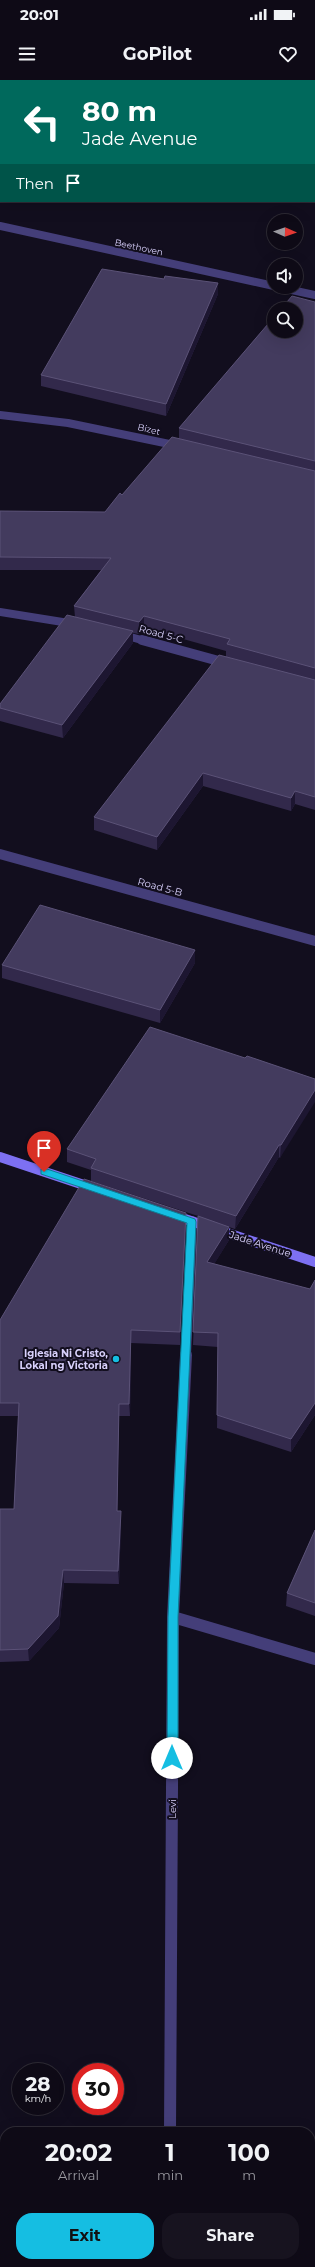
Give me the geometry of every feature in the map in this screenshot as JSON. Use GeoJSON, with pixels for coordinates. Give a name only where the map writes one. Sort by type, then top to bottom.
{"type":"FeatureCollection","features":[{"type":"Feature","properties":{"kind":"street","name":"Beethoven"},"geometry":{"type":"LineString","coordinates":[[0,226],[267,284]]}},
{"type":"Feature","properties":{"kind":"street"},"geometry":{"type":"LineString","coordinates":[[303,292],[315,295]]}},
{"type":"Feature","properties":{"kind":"street","name":"Bizet"},"geometry":{"type":"LineString","coordinates":[[0,415],[41,418],[102,428],[186,448]]}},
{"type":"Feature","properties":{"kind":"street"},"geometry":{"type":"LineString","coordinates":[[0,612],[82,625]]}},
{"type":"Feature","properties":{"kind":"street","name":"Road 5-C"},"geometry":{"type":"LineString","coordinates":[[112,632],[232,665]]}},
{"type":"Feature","properties":{"kind":"street","name":"Road 5-B"},"geometry":{"type":"LineString","coordinates":[[0,854],[315,941]]}},
{"type":"Feature","properties":{"kind":"street"},"geometry":{"type":"LineString","coordinates":[[0,1156],[103,1192]]}},
{"type":"Feature","properties":{"kind":"street","name":"Jade Avenue"},"geometry":{"type":"LineString","coordinates":[[162,1212],[315,1262]]}},
{"type":"Feature","properties":{"kind":"street","name":"Levi"},"geometry":{"type":"LineString","coordinates":[[170,2127],[173,1617],[192,1222]]}},
{"type":"Feature","properties":{"kind":"street"},"geometry":{"type":"LineString","coordinates":[[173,1617],[315,1659]]}},
{"type":"Feature","properties":{"kind":"building"},"geometry":{"type":"Polygon","coordinates":[[[102,269],[164,279],[165,276],[218,283],[166,404],[41,375],[102,269]]]}},
{"type":"Feature","properties":{"kind":"building"},"geometry":{"type":"Polygon","coordinates":[[[292,296],[315,302],[315,461],[179,428],[267,325],[267,338],[303,338],[303,302],[287,302],[292,296]]]}},
{"type":"Feature","properties":{"kind":"building"},"geometry":{"type":"Polygon","coordinates":[[[172,437],[315,471],[315,668],[227,644],[230,639],[144,616],[139,622],[74,606],[111,558],[0,557],[0,511],[105,512],[120,493],[122,495],[172,437]]]}},
{"type":"Feature","properties":{"kind":"building"},"geometry":{"type":"Polygon","coordinates":[[[67,615],[133,631],[62,725],[0,708],[0,704],[67,615]]]}},
{"type":"Feature","properties":{"kind":"building"},"geometry":{"type":"Polygon","coordinates":[[[219,655],[315,680],[315,797],[295,791],[291,798],[203,773],[157,837],[94,817],[219,655]]]}},
{"type":"Feature","properties":{"kind":"building"},"geometry":{"type":"Polygon","coordinates":[[[40,905],[195,950],[160,1010],[2,965],[40,905]]]}},
{"type":"Feature","properties":{"kind":"building"},"geometry":{"type":"Polygon","coordinates":[[[150,1027],[245,1058],[247,1056],[315,1079],[315,1090],[281,1145],[279,1145],[236,1216],[91,1168],[96,1159],[67,1149],[150,1027]]]}},
{"type":"Feature","properties":{"kind":"building"},"geometry":{"type":"Polygon","coordinates":[[[84,1179],[186,1213],[180,1332],[131,1330],[129,1404],[119,1404],[117,1511],[121,1511],[118,1571],[63,1570],[58,1616],[28,1649],[0,1650],[0,1509],[14,1509],[19,1403],[0,1403],[0,1320],[84,1179]]]}},
{"type":"Feature","properties":{"kind":"building"},"geometry":{"type":"Polygon","coordinates":[[[198,1216],[229,1227],[207,1262],[310,1289],[315,1280],[315,1403],[291,1439],[217,1415],[218,1333],[193,1332],[198,1216]]]}},
{"type":"Feature","properties":{"kind":"building"},"geometry":{"type":"Polygon","coordinates":[[[315,1530],[315,1603],[287,1593],[315,1530]]]}},
{"type":"Feature","properties":{"kind":"place","name":"Iglesia Ni Cristo, Lokal ng Victoria"},"geometry":{"type":"Point","coordinates":[116,1359]}},
{"type":"Feature","properties":{"kind":"route"},"geometry":{"type":"LineString","coordinates":[[44,1172],[192,1222],[173,1617],[172,1758]]}}]}
